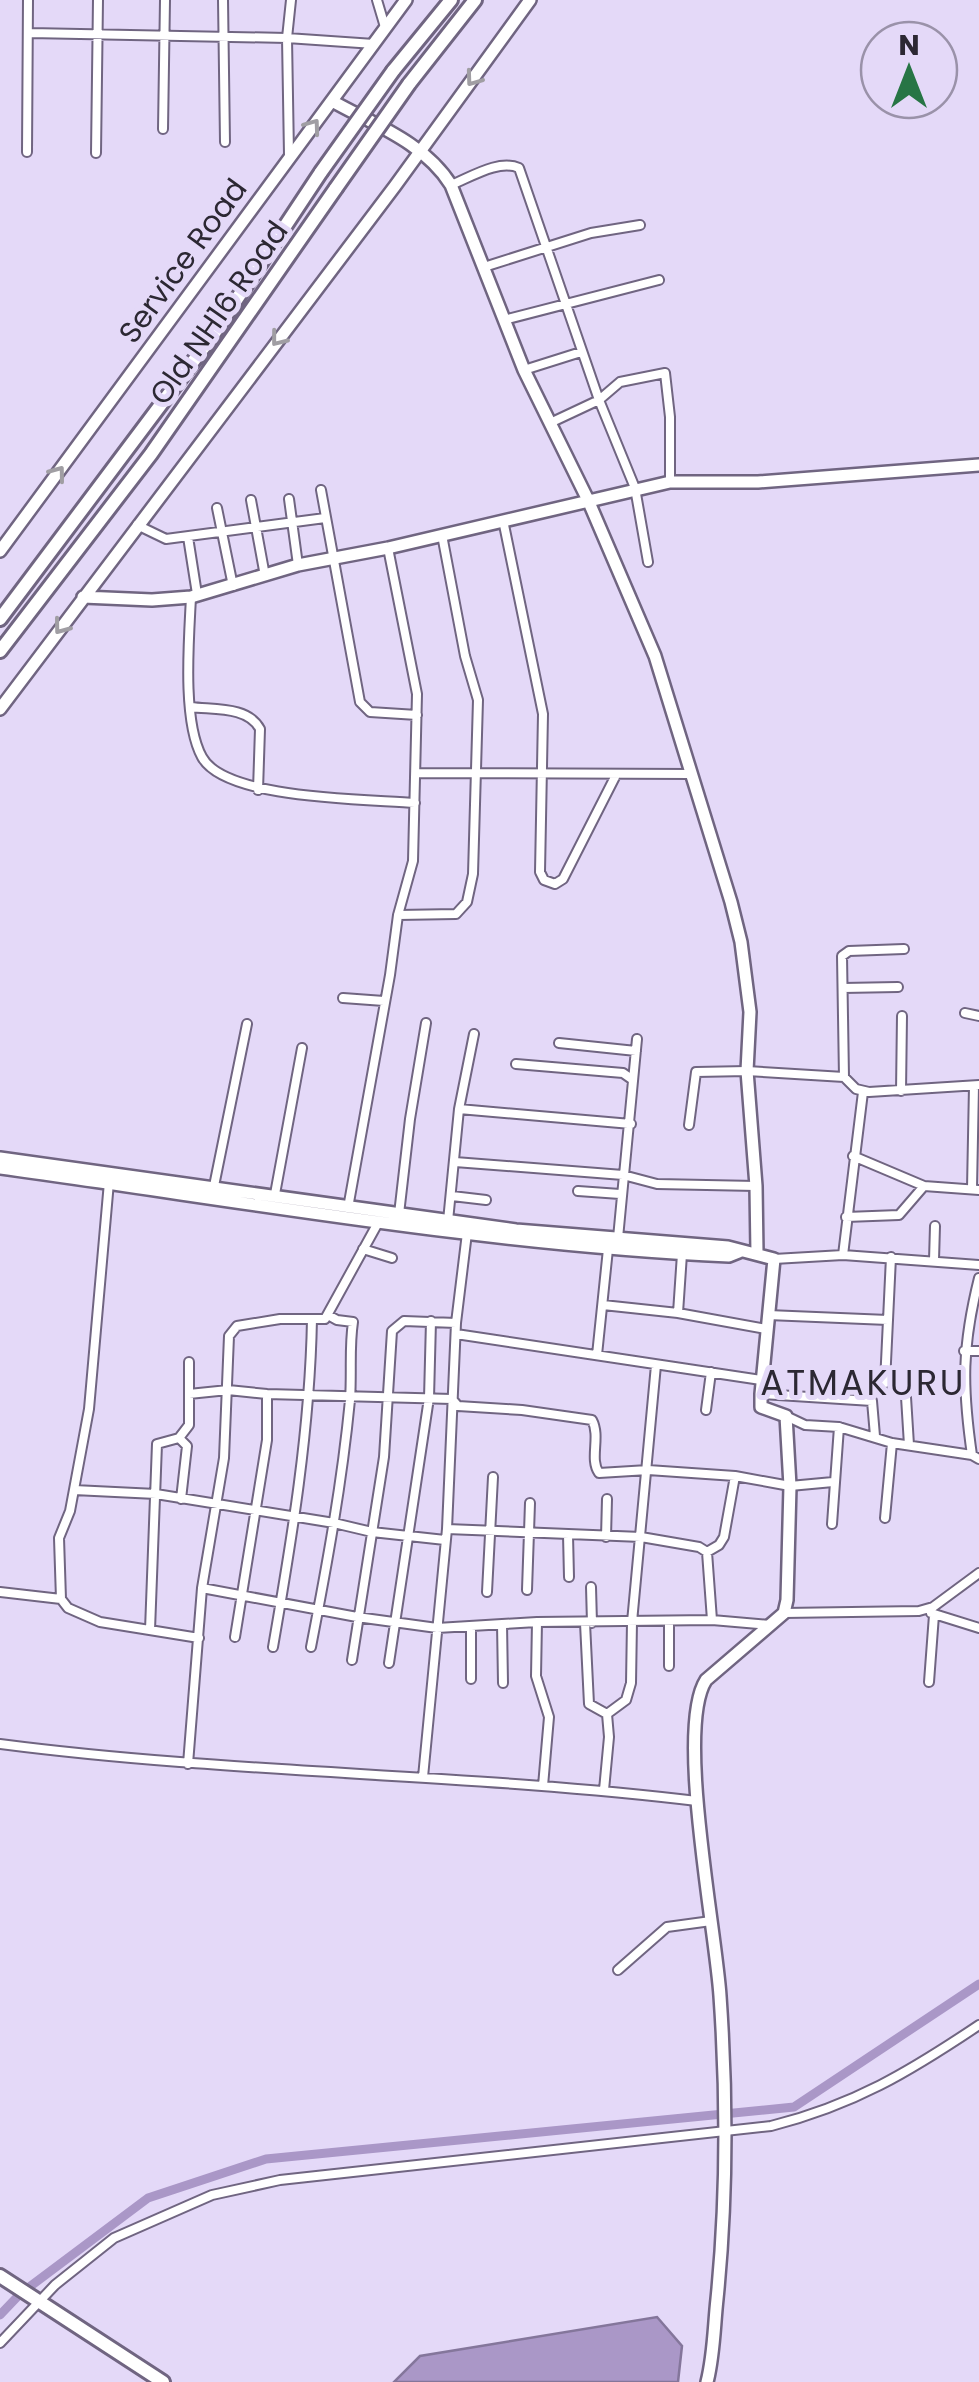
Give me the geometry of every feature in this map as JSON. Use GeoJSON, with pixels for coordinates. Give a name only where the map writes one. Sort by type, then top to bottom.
{"type":"FeatureCollection","features":[{"type":"Feature","properties":{"kind":"main road","name":"Old NH16 Road"},"geometry":{"type":"LineString","coordinates":[[0,618],[212,335],[394,71],[451,0]]}},
{"type":"Feature","properties":{"kind":"main road","name":"Old NH16 Road"},"geometry":{"type":"LineString","coordinates":[[0,651],[150,454],[409,84],[475,0]]}},
{"type":"Feature","properties":{"kind":"main road"},"geometry":{"type":"LineString","coordinates":[[1,2277],[163,2382]]}},
{"type":"Feature","properties":{"kind":"street"},"geometry":{"type":"LineString","coordinates":[[28,0],[28,152]]}},
{"type":"Feature","properties":{"kind":"street"},"geometry":{"type":"LineString","coordinates":[[96,154],[98,0]]}},
{"type":"Feature","properties":{"kind":"street"},"geometry":{"type":"LineString","coordinates":[[163,129],[165,0]]}},
{"type":"Feature","properties":{"kind":"street"},"geometry":{"type":"LineString","coordinates":[[223,0],[225,142]]}},
{"type":"Feature","properties":{"kind":"street"},"geometry":{"type":"LineString","coordinates":[[289,158],[287,38],[291,0]]}},
{"type":"Feature","properties":{"kind":"street"},"geometry":{"type":"LineString","coordinates":[[378,0],[385,27]]}},
{"type":"Feature","properties":{"kind":"street","name":"Service Road"},"geometry":{"type":"LineString","coordinates":[[0,551],[406,0]]}},
{"type":"Feature","properties":{"kind":"street"},"geometry":{"type":"LineString","coordinates":[[0,709],[421,151],[530,0]]}},
{"type":"Feature","properties":{"kind":"street"},"geometry":{"type":"LineString","coordinates":[[30,33],[287,38],[374,44]]}},
{"type":"Feature","properties":{"kind":"street"},"geometry":{"type":"LineString","coordinates":[[332,101],[421,151],[442,170],[451,185],[524,370],[588,500],[655,656],[741,942],[750,1012],[747,1071],[757,1253]]}},
{"type":"Feature","properties":{"kind":"street"},"geometry":{"type":"LineString","coordinates":[[451,185],[498,166],[519,168],[598,400],[635,488],[648,562]]}},
{"type":"Feature","properties":{"kind":"street"},"geometry":{"type":"LineString","coordinates":[[484,267],[590,233],[640,225]]}},
{"type":"Feature","properties":{"kind":"street"},"geometry":{"type":"LineString","coordinates":[[503,320],[659,280]]}},
{"type":"Feature","properties":{"kind":"street"},"geometry":{"type":"LineString","coordinates":[[524,370],[581,352]]}},
{"type":"Feature","properties":{"kind":"street"},"geometry":{"type":"LineString","coordinates":[[550,423],[598,400],[620,382],[665,373],[670,416],[670,482]]}},
{"type":"Feature","properties":{"kind":"street"},"geometry":{"type":"LineString","coordinates":[[83,597],[152,600],[194,596],[298,566],[670,482],[758,482],[979,465]]}},
{"type":"Feature","properties":{"kind":"street"},"geometry":{"type":"LineString","coordinates":[[321,490],[360,702],[370,712],[417,714]]}},
{"type":"Feature","properties":{"kind":"street"},"geometry":{"type":"LineString","coordinates":[[289,499],[298,566]]}},
{"type":"Feature","properties":{"kind":"street"},"geometry":{"type":"LineString","coordinates":[[250,500],[265,576]]}},
{"type":"Feature","properties":{"kind":"street"},"geometry":{"type":"LineString","coordinates":[[217,508],[232,586]]}},
{"type":"Feature","properties":{"kind":"street"},"geometry":{"type":"LineString","coordinates":[[137,525],[160,538],[188,537],[325,518]]}},
{"type":"Feature","properties":{"kind":"street"},"geometry":{"type":"LineString","coordinates":[[503,520],[540,696],[540,872],[544,880],[555,884],[563,879],[616,775]]}},
{"type":"Feature","properties":{"kind":"street"},"geometry":{"type":"LineString","coordinates":[[398,915],[456,914],[468,902],[473,874],[478,700],[465,656],[442,535]]}},
{"type":"Feature","properties":{"kind":"street"},"geometry":{"type":"LineString","coordinates":[[188,537],[194,596],[188,653],[193,733],[204,761],[210,768],[258,790],[415,803]]}},
{"type":"Feature","properties":{"kind":"street"},"geometry":{"type":"LineString","coordinates":[[348,1208],[398,915],[413,861],[417,714],[414,677],[388,548]]}},
{"type":"Feature","properties":{"kind":"street"},"geometry":{"type":"LineString","coordinates":[[192,707],[240,713],[256,721],[260,728],[258,790]]}},
{"type":"Feature","properties":{"kind":"street"},"geometry":{"type":"LineString","coordinates":[[417,773],[692,774]]}},
{"type":"Feature","properties":{"kind":"street"},"geometry":{"type":"LineString","coordinates":[[844,1077],[842,956],[845,952],[904,949]]}},
{"type":"Feature","properties":{"kind":"street"},"geometry":{"type":"LineString","coordinates":[[843,988],[898,987]]}},
{"type":"Feature","properties":{"kind":"street"},"geometry":{"type":"LineString","coordinates":[[344,998],[384,1001]]}},
{"type":"Feature","properties":{"kind":"street"},"geometry":{"type":"LineString","coordinates":[[965,1013],[979,1016]]}},
{"type":"Feature","properties":{"kind":"street"},"geometry":{"type":"LineString","coordinates":[[901,1091],[902,1016]]}},
{"type":"Feature","properties":{"kind":"street"},"geometry":{"type":"LineString","coordinates":[[399,1214],[426,1023]]}},
{"type":"Feature","properties":{"kind":"street"},"geometry":{"type":"LineString","coordinates":[[214,1186],[247,1024]]}},
{"type":"Feature","properties":{"kind":"street"},"geometry":{"type":"LineString","coordinates":[[448,1221],[459,1110],[474,1034]]}},
{"type":"Feature","properties":{"kind":"street"},"geometry":{"type":"LineString","coordinates":[[597,1355],[631,1124],[637,1039]]}},
{"type":"Feature","properties":{"kind":"street"},"geometry":{"type":"LineString","coordinates":[[559,1043],[636,1051]]}},
{"type":"Feature","properties":{"kind":"street"},"geometry":{"type":"LineString","coordinates":[[275,1194],[302,1048]]}},
{"type":"Feature","properties":{"kind":"street"},"geometry":{"type":"LineString","coordinates":[[516,1064],[624,1074],[633,1080]]}},
{"type":"Feature","properties":{"kind":"street"},"geometry":{"type":"LineString","coordinates":[[690,1125],[696,1072],[844,1077],[863,1092],[977,1085],[975,1189],[924,1186],[853,1156]]}},
{"type":"Feature","properties":{"kind":"street"},"geometry":{"type":"LineString","coordinates":[[843,1255],[863,1092]]}},
{"type":"Feature","properties":{"kind":"street"},"geometry":{"type":"LineString","coordinates":[[459,1110],[631,1124]]}},
{"type":"Feature","properties":{"kind":"street"},"geometry":{"type":"LineString","coordinates":[[0,1158],[379,1220],[682,1254],[757,1253],[774,1259],[843,1255],[979,1266]]}},
{"type":"Feature","properties":{"kind":"street"},"geometry":{"type":"LineString","coordinates":[[455,1162],[623,1175],[657,1184],[756,1186]]}},
{"type":"Feature","properties":{"kind":"street"},"geometry":{"type":"LineString","coordinates":[[0,1168],[214,1186],[448,1221],[467,1228]]}},
{"type":"Feature","properties":{"kind":"street"},"geometry":{"type":"LineString","coordinates":[[109,1178],[89,1409],[70,1510],[58,1538],[61,1599],[68,1608],[100,1622],[199,1638]]}},
{"type":"Feature","properties":{"kind":"street"},"geometry":{"type":"LineString","coordinates":[[846,1217],[899,1215],[924,1186]]}},
{"type":"Feature","properties":{"kind":"street"},"geometry":{"type":"LineString","coordinates":[[578,1191],[620,1194]]}},
{"type":"Feature","properties":{"kind":"street"},"geometry":{"type":"LineString","coordinates":[[452,1196],[486,1200]]}},
{"type":"Feature","properties":{"kind":"street"},"geometry":{"type":"LineString","coordinates":[[188,1764],[202,1588],[228,1390],[229,1336],[236,1326],[280,1319],[326,1320],[379,1220]]}},
{"type":"Feature","properties":{"kind":"street"},"geometry":{"type":"LineString","coordinates":[[934,1226],[934,1260]]}},
{"type":"Feature","properties":{"kind":"street"},"geometry":{"type":"LineString","coordinates":[[424,1777],[447,1529],[456,1323],[467,1228]]}},
{"type":"Feature","properties":{"kind":"street"},"geometry":{"type":"LineString","coordinates":[[613,1244],[728,1246],[734,1254]]}},
{"type":"Feature","properties":{"kind":"street"},"geometry":{"type":"LineString","coordinates":[[363,1249],[392,1258]]}},
{"type":"Feature","properties":{"kind":"street"},"geometry":{"type":"LineString","coordinates":[[678,1313],[682,1254]]}},
{"type":"Feature","properties":{"kind":"street"},"geometry":{"type":"LineString","coordinates":[[885,1384],[890,1257]]}},
{"type":"Feature","properties":{"kind":"street"},"geometry":{"type":"LineString","coordinates":[[774,1259],[761,1406],[805,1425],[838,1427],[892,1443],[975,1457],[963,1382],[964,1351],[979,1278]]}},
{"type":"Feature","properties":{"kind":"street"},"geometry":{"type":"LineString","coordinates":[[602,1305],[678,1313],[766,1329]]}},
{"type":"Feature","properties":{"kind":"street"},"geometry":{"type":"LineString","coordinates":[[312,1648],[334,1523],[350,1396],[353,1322],[328,1315]]}},
{"type":"Feature","properties":{"kind":"street"},"geometry":{"type":"LineString","coordinates":[[767,1315],[888,1320]]}},
{"type":"Feature","properties":{"kind":"street"},"geometry":{"type":"LineString","coordinates":[[273,1647],[294,1517],[312,1319]]}},
{"type":"Feature","properties":{"kind":"street"},"geometry":{"type":"LineString","coordinates":[[389,1663],[428,1398],[431,1321]]}},
{"type":"Feature","properties":{"kind":"street"},"geometry":{"type":"LineString","coordinates":[[352,1660],[384,1457],[392,1331],[400,1322],[456,1323]]}},
{"type":"Feature","properties":{"kind":"street"},"geometry":{"type":"LineString","coordinates":[[456,1334],[761,1380]]}},
{"type":"Feature","properties":{"kind":"street"},"geometry":{"type":"LineString","coordinates":[[964,1351],[979,1352]]}},
{"type":"Feature","properties":{"kind":"street"},"geometry":{"type":"LineString","coordinates":[[150,1630],[156,1444],[179,1438],[189,1426],[189,1362]]}},
{"type":"Feature","properties":{"kind":"street"},"geometry":{"type":"LineString","coordinates":[[607,1714],[626,1700],[631,1683],[632,1622],[656,1365]]}},
{"type":"Feature","properties":{"kind":"street"},"geometry":{"type":"LineString","coordinates":[[706,1410],[711,1372]]}},
{"type":"Feature","properties":{"kind":"street"},"geometry":{"type":"LineString","coordinates":[[189,1394],[228,1390],[452,1399],[458,1406],[592,1420],[597,1430],[596,1471],[735,1476],[790,1486],[833,1482]]}},
{"type":"Feature","properties":{"kind":"street"},"geometry":{"type":"LineString","coordinates":[[235,1637],[267,1440],[267,1394]]}},
{"type":"Feature","properties":{"kind":"street"},"geometry":{"type":"LineString","coordinates":[[760,1394],[872,1402],[876,1436]]}},
{"type":"Feature","properties":{"kind":"street"},"geometry":{"type":"LineString","coordinates":[[906,1397],[909,1446]]}},
{"type":"Feature","properties":{"kind":"street"},"geometry":{"type":"LineString","coordinates":[[707,2382],[722,2249],[725,2128],[720,1995],[697,1801],[694,1713],[706,1680],[784,1613],[790,1486],[786,1416]]}},
{"type":"Feature","properties":{"kind":"street"},"geometry":{"type":"LineString","coordinates":[[832,1524],[838,1427]]}},
{"type":"Feature","properties":{"kind":"street"},"geometry":{"type":"LineString","coordinates":[[179,1438],[187,1446],[181,1499]]}},
{"type":"Feature","properties":{"kind":"street"},"geometry":{"type":"LineString","coordinates":[[885,1518],[892,1443]]}},
{"type":"Feature","properties":{"kind":"street"},"geometry":{"type":"LineString","coordinates":[[707,1552],[724,1537],[735,1476]]}},
{"type":"Feature","properties":{"kind":"street"},"geometry":{"type":"LineString","coordinates":[[487,1592],[493,1477]]}},
{"type":"Feature","properties":{"kind":"street"},"geometry":{"type":"LineString","coordinates":[[74,1490],[156,1494],[372,1532],[445,1540]]}},
{"type":"Feature","properties":{"kind":"street"},"geometry":{"type":"LineString","coordinates":[[606,1537],[607,1499]]}},
{"type":"Feature","properties":{"kind":"street"},"geometry":{"type":"LineString","coordinates":[[527,1590],[530,1504]]}},
{"type":"Feature","properties":{"kind":"street"},"geometry":{"type":"LineString","coordinates":[[447,1529],[641,1536],[707,1552]]}},
{"type":"Feature","properties":{"kind":"street"},"geometry":{"type":"LineString","coordinates":[[568,1535],[569,1578]]}},
{"type":"Feature","properties":{"kind":"street"},"geometry":{"type":"LineString","coordinates":[[707,1552],[712,1620]]}},
{"type":"Feature","properties":{"kind":"street"},"geometry":{"type":"LineString","coordinates":[[784,1613],[919,1611],[933,1607],[979,1573]]}},
{"type":"Feature","properties":{"kind":"street"},"geometry":{"type":"LineString","coordinates":[[590,1587],[589,1704],[607,1714]]}},
{"type":"Feature","properties":{"kind":"street"},"geometry":{"type":"LineString","coordinates":[[202,1588],[437,1628],[537,1622],[712,1620],[770,1625]]}},
{"type":"Feature","properties":{"kind":"street"},"geometry":{"type":"LineString","coordinates":[[0,1592],[61,1599]]}},
{"type":"Feature","properties":{"kind":"street"},"geometry":{"type":"LineString","coordinates":[[919,1611],[979,1628]]}},
{"type":"Feature","properties":{"kind":"street"},"geometry":{"type":"LineString","coordinates":[[929,1682],[934,1615]]}},
{"type":"Feature","properties":{"kind":"street"},"geometry":{"type":"LineString","coordinates":[[669,1621],[669,1666]]}},
{"type":"Feature","properties":{"kind":"street"},"geometry":{"type":"LineString","coordinates":[[537,1622],[536,1676],[549,1717],[543,1786]]}},
{"type":"Feature","properties":{"kind":"street"},"geometry":{"type":"LineString","coordinates":[[502,1624],[503,1682]]}},
{"type":"Feature","properties":{"kind":"street"},"geometry":{"type":"LineString","coordinates":[[471,1626],[471,1678]]}},
{"type":"Feature","properties":{"kind":"street"},"geometry":{"type":"LineString","coordinates":[[604,1790],[607,1714]]}},
{"type":"Feature","properties":{"kind":"street"},"geometry":{"type":"LineString","coordinates":[[0,1744],[188,1764],[604,1790],[697,1801]]}},
{"type":"Feature","properties":{"kind":"street"},"geometry":{"type":"LineString","coordinates":[[618,1970],[667,1927],[712,1921]]}},
{"type":"Feature","properties":{"kind":"street"},"geometry":{"type":"LineString","coordinates":[[0,2343],[55,2285],[114,2238],[212,2195],[280,2180],[803,2118],[874,2091],[979,2024]]}},
{"type":"Feature","properties":{"kind":"shaded area"},"geometry":{"type":"Polygon","coordinates":[[[657,2317],[682,2346],[678,2382],[394,2382],[420,2356],[657,2317]]]}},
{"type":"Feature","properties":{"kind":"waterway"},"geometry":{"type":"LineString","coordinates":[[0,2315],[20,2294],[148,2198],[266,2159],[794,2107],[979,1984]]}},
{"type":"Feature","properties":{"kind":"district","name":"ATMAKURU"},"geometry":{"type":"Point","coordinates":[863,1383]}}]}
